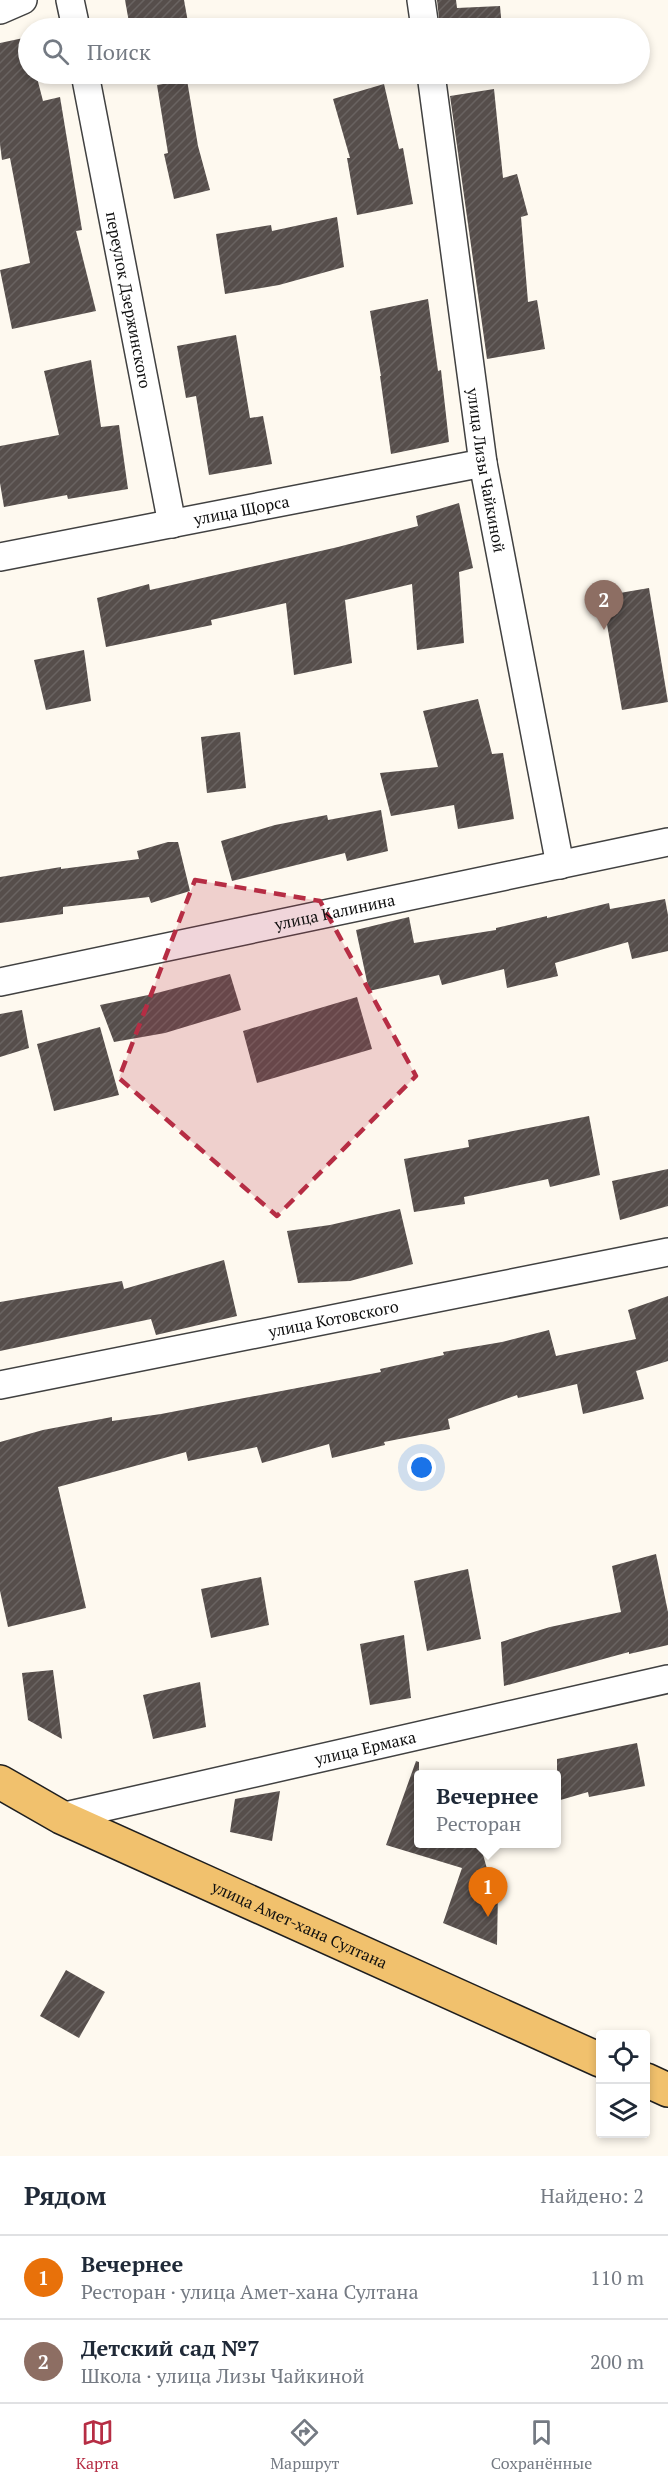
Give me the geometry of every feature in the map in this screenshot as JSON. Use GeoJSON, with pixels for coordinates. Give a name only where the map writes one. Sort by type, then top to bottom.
{"type":"FeatureCollection","features":[{"type":"Feature","properties":{"kind":"main road","name":"улица Амет-хана Султана"},"geometry":{"type":"LineString","coordinates":[[0,1782],[61,1817],[596,2058]]}},
{"type":"Feature","properties":{"kind":"main road"},"geometry":{"type":"LineString","coordinates":[[650,2082],[668,2090]]}},
{"type":"Feature","properties":{"kind":"street"},"geometry":{"type":"LineString","coordinates":[[0,10],[23,0]]}},
{"type":"Feature","properties":{"kind":"street"},"geometry":{"type":"LineString","coordinates":[[70,0],[74,18]]}},
{"type":"Feature","properties":{"kind":"street"},"geometry":{"type":"LineString","coordinates":[[421,0],[424,18]]}},
{"type":"Feature","properties":{"kind":"street","name":"переулок Дзержинского"},"geometry":{"type":"LineString","coordinates":[[86,84],[172,524]]}},
{"type":"Feature","properties":{"kind":"street","name":"улица Лизы Чайкиной"},"geometry":{"type":"LineString","coordinates":[[432,84],[483,463],[560,865]]}},
{"type":"Feature","properties":{"kind":"street","name":"улица Щорса"},"geometry":{"type":"LineString","coordinates":[[0,557],[483,463]]}},
{"type":"Feature","properties":{"kind":"street","name":"улица Калинина"},"geometry":{"type":"LineString","coordinates":[[0,982],[668,842]]}},
{"type":"Feature","properties":{"kind":"street","name":"улица Котовского"},"geometry":{"type":"LineString","coordinates":[[0,1385],[668,1252]]}},
{"type":"Feature","properties":{"kind":"street","name":"улица Ермака"},"geometry":{"type":"LineString","coordinates":[[61,1817],[668,1678]]}},
{"type":"Feature","properties":{"kind":"highlighted area"},"geometry":{"type":"Polygon","coordinates":[[[195,880],[320,901],[416,1076],[277,1216],[119,1078],[195,880]]]}},
{"type":"Feature","properties":{"kind":"building"},"geometry":{"type":"Polygon","coordinates":[[[125,0],[184,0],[187,18],[128,18],[125,0]]]}},
{"type":"Feature","properties":{"kind":"building"},"geometry":{"type":"Polygon","coordinates":[[[437,0],[456,0],[457,8],[500,6],[501,18],[439,18],[437,0]]]}},
{"type":"Feature","properties":{"kind":"building"},"geometry":{"type":"Polygon","coordinates":[[[18,39],[18,84],[39,84],[43,101],[60,97],[82,230],[76,231],[96,311],[12,329],[0,270],[30,263],[10,158],[2,160],[0,43],[18,39]]]}},
{"type":"Feature","properties":{"kind":"building"},"geometry":{"type":"Polygon","coordinates":[[[188,84],[198,146],[210,190],[174,199],[164,154],[168,153],[157,85],[188,84]]]}},
{"type":"Feature","properties":{"kind":"building"},"geometry":{"type":"Polygon","coordinates":[[[384,84],[399,149],[403,148],[413,204],[357,215],[347,158],[350,158],[333,99],[384,84]]]}},
{"type":"Feature","properties":{"kind":"building"},"geometry":{"type":"Polygon","coordinates":[[[494,89],[503,178],[517,174],[528,215],[521,217],[528,302],[537,300],[545,349],[487,359],[450,96],[494,89]]]}},
{"type":"Feature","properties":{"kind":"building"},"geometry":{"type":"Polygon","coordinates":[[[337,217],[344,267],[279,285],[225,294],[216,234],[271,225],[272,231],[337,217]]]}},
{"type":"Feature","properties":{"kind":"building"},"geometry":{"type":"Polygon","coordinates":[[[428,299],[438,371],[441,370],[449,442],[391,454],[370,311],[428,299]]]}},
{"type":"Feature","properties":{"kind":"building"},"geometry":{"type":"Polygon","coordinates":[[[236,335],[250,418],[263,416],[272,464],[209,475],[196,396],[186,398],[177,346],[236,335]]]}},
{"type":"Feature","properties":{"kind":"building"},"geometry":{"type":"Polygon","coordinates":[[[91,360],[101,427],[119,425],[128,489],[68,499],[67,495],[4,507],[0,483],[0,446],[59,435],[44,371],[91,360]]]}},
{"type":"Feature","properties":{"kind":"building"},"geometry":{"type":"Polygon","coordinates":[[[459,503],[473,568],[459,572],[464,643],[417,650],[412,584],[345,600],[352,663],[294,675],[286,603],[211,620],[212,625],[106,647],[97,598],[149,584],[150,590],[338,547],[418,526],[416,516],[459,503]]]}},
{"type":"Feature","properties":{"kind":"building"},"geometry":{"type":"Polygon","coordinates":[[[649,588],[668,702],[622,710],[602,596],[649,588]]]}},
{"type":"Feature","properties":{"kind":"building"},"geometry":{"type":"Polygon","coordinates":[[[84,650],[91,701],[46,710],[34,660],[84,650]]]}},
{"type":"Feature","properties":{"kind":"building"},"geometry":{"type":"Polygon","coordinates":[[[478,699],[492,754],[503,753],[514,819],[458,829],[454,805],[391,816],[380,773],[438,767],[423,711],[478,699]]]}},
{"type":"Feature","properties":{"kind":"building"},"geometry":{"type":"Polygon","coordinates":[[[240,732],[246,788],[207,793],[201,737],[240,732]]]}},
{"type":"Feature","properties":{"kind":"building"},"geometry":{"type":"Polygon","coordinates":[[[381,810],[388,851],[347,861],[345,853],[232,881],[221,841],[275,825],[327,815],[328,820],[381,810]]]}},
{"type":"Feature","properties":{"kind":"building"},"geometry":{"type":"Polygon","coordinates":[[[168,842],[178,842],[190,891],[151,903],[149,897],[63,907],[63,914],[0,923],[0,877],[61,867],[61,869],[139,859],[137,851],[168,842]]]}},
{"type":"Feature","properties":{"kind":"building"},"geometry":{"type":"Polygon","coordinates":[[[665,899],[668,915],[668,951],[632,959],[628,942],[555,963],[558,976],[507,988],[504,969],[442,985],[439,975],[369,991],[356,930],[409,917],[414,943],[496,930],[496,928],[609,903],[610,909],[665,899]]]}},
{"type":"Feature","properties":{"kind":"building"},"geometry":{"type":"Polygon","coordinates":[[[230,974],[241,1010],[165,1033],[114,1042],[100,1005],[230,974]]]}},
{"type":"Feature","properties":{"kind":"building"},"geometry":{"type":"Polygon","coordinates":[[[357,997],[372,1049],[257,1083],[243,1031],[357,997]]]}},
{"type":"Feature","properties":{"kind":"building"},"geometry":{"type":"Polygon","coordinates":[[[22,1010],[29,1048],[0,1057],[0,1014],[22,1010]]]}},
{"type":"Feature","properties":{"kind":"building"},"geometry":{"type":"Polygon","coordinates":[[[100,1027],[119,1095],[54,1111],[37,1044],[100,1027]]]}},
{"type":"Feature","properties":{"kind":"building"},"geometry":{"type":"Polygon","coordinates":[[[589,1116],[600,1175],[550,1187],[548,1179],[464,1197],[465,1204],[414,1212],[404,1159],[469,1147],[468,1140],[589,1116]]]}},
{"type":"Feature","properties":{"kind":"building"},"geometry":{"type":"Polygon","coordinates":[[[668,1169],[668,1206],[620,1220],[612,1181],[668,1169]]]}},
{"type":"Feature","properties":{"kind":"building"},"geometry":{"type":"Polygon","coordinates":[[[400,1209],[413,1264],[350,1281],[298,1283],[287,1231],[330,1225],[400,1209]]]}},
{"type":"Feature","properties":{"kind":"building"},"geometry":{"type":"Polygon","coordinates":[[[224,1260],[237,1316],[156,1335],[151,1319],[0,1351],[0,1302],[122,1281],[124,1289],[224,1260]]]}},
{"type":"Feature","properties":{"kind":"building"},"geometry":{"type":"Polygon","coordinates":[[[668,1296],[668,1361],[636,1371],[644,1399],[583,1414],[577,1384],[518,1398],[517,1395],[448,1419],[450,1429],[384,1442],[385,1445],[332,1458],[329,1444],[262,1463],[257,1447],[188,1461],[186,1452],[58,1487],[86,1608],[8,1627],[0,1591],[0,1442],[43,1430],[112,1417],[112,1421],[161,1414],[381,1372],[380,1369],[444,1355],[443,1352],[502,1342],[549,1330],[556,1356],[636,1339],[628,1310],[668,1296]]]}},
{"type":"Feature","properties":{"kind":"building"},"geometry":{"type":"Polygon","coordinates":[[[656,1554],[668,1612],[668,1645],[629,1654],[629,1652],[504,1686],[501,1642],[550,1627],[621,1612],[612,1566],[656,1554]]]}},
{"type":"Feature","properties":{"kind":"building"},"geometry":{"type":"Polygon","coordinates":[[[468,1569],[481,1639],[427,1651],[414,1581],[468,1569]]]}},
{"type":"Feature","properties":{"kind":"building"},"geometry":{"type":"Polygon","coordinates":[[[261,1577],[269,1625],[211,1638],[201,1589],[261,1577]]]}},
{"type":"Feature","properties":{"kind":"building"},"geometry":{"type":"Polygon","coordinates":[[[404,1635],[411,1698],[370,1705],[360,1644],[404,1635]]]}},
{"type":"Feature","properties":{"kind":"building"},"geometry":{"type":"Polygon","coordinates":[[[53,1670],[62,1739],[28,1720],[22,1673],[53,1670]]]}},
{"type":"Feature","properties":{"kind":"building"},"geometry":{"type":"Polygon","coordinates":[[[200,1682],[206,1727],[153,1739],[143,1695],[200,1682]]]}},
{"type":"Feature","properties":{"kind":"building"},"geometry":{"type":"Polygon","coordinates":[[[637,1743],[645,1786],[589,1797],[588,1792],[561,1800],[561,1770],[557,1770],[557,1759],[637,1743]]]}},
{"type":"Feature","properties":{"kind":"building"},"geometry":{"type":"Polygon","coordinates":[[[416,1761],[419,1762],[419,1770],[414,1770],[414,1848],[481,1848],[493,1890],[498,1892],[497,1945],[443,1923],[462,1868],[386,1845],[416,1761]]]}},
{"type":"Feature","properties":{"kind":"building"},"geometry":{"type":"Polygon","coordinates":[[[280,1791],[272,1841],[230,1832],[235,1799],[280,1791]]]}},
{"type":"Feature","properties":{"kind":"building"},"geometry":{"type":"Polygon","coordinates":[[[66,1970],[105,1992],[79,2038],[40,2016],[66,1970]]]}},
{"type":"Feature","properties":{"kind":"place","name":"Детский сад №7"},"geometry":{"type":"Point","coordinates":[604,630]}},
{"type":"Feature","properties":{"kind":"place","name":"Вечернее"},"geometry":{"type":"Point","coordinates":[488,1917]}}]}
